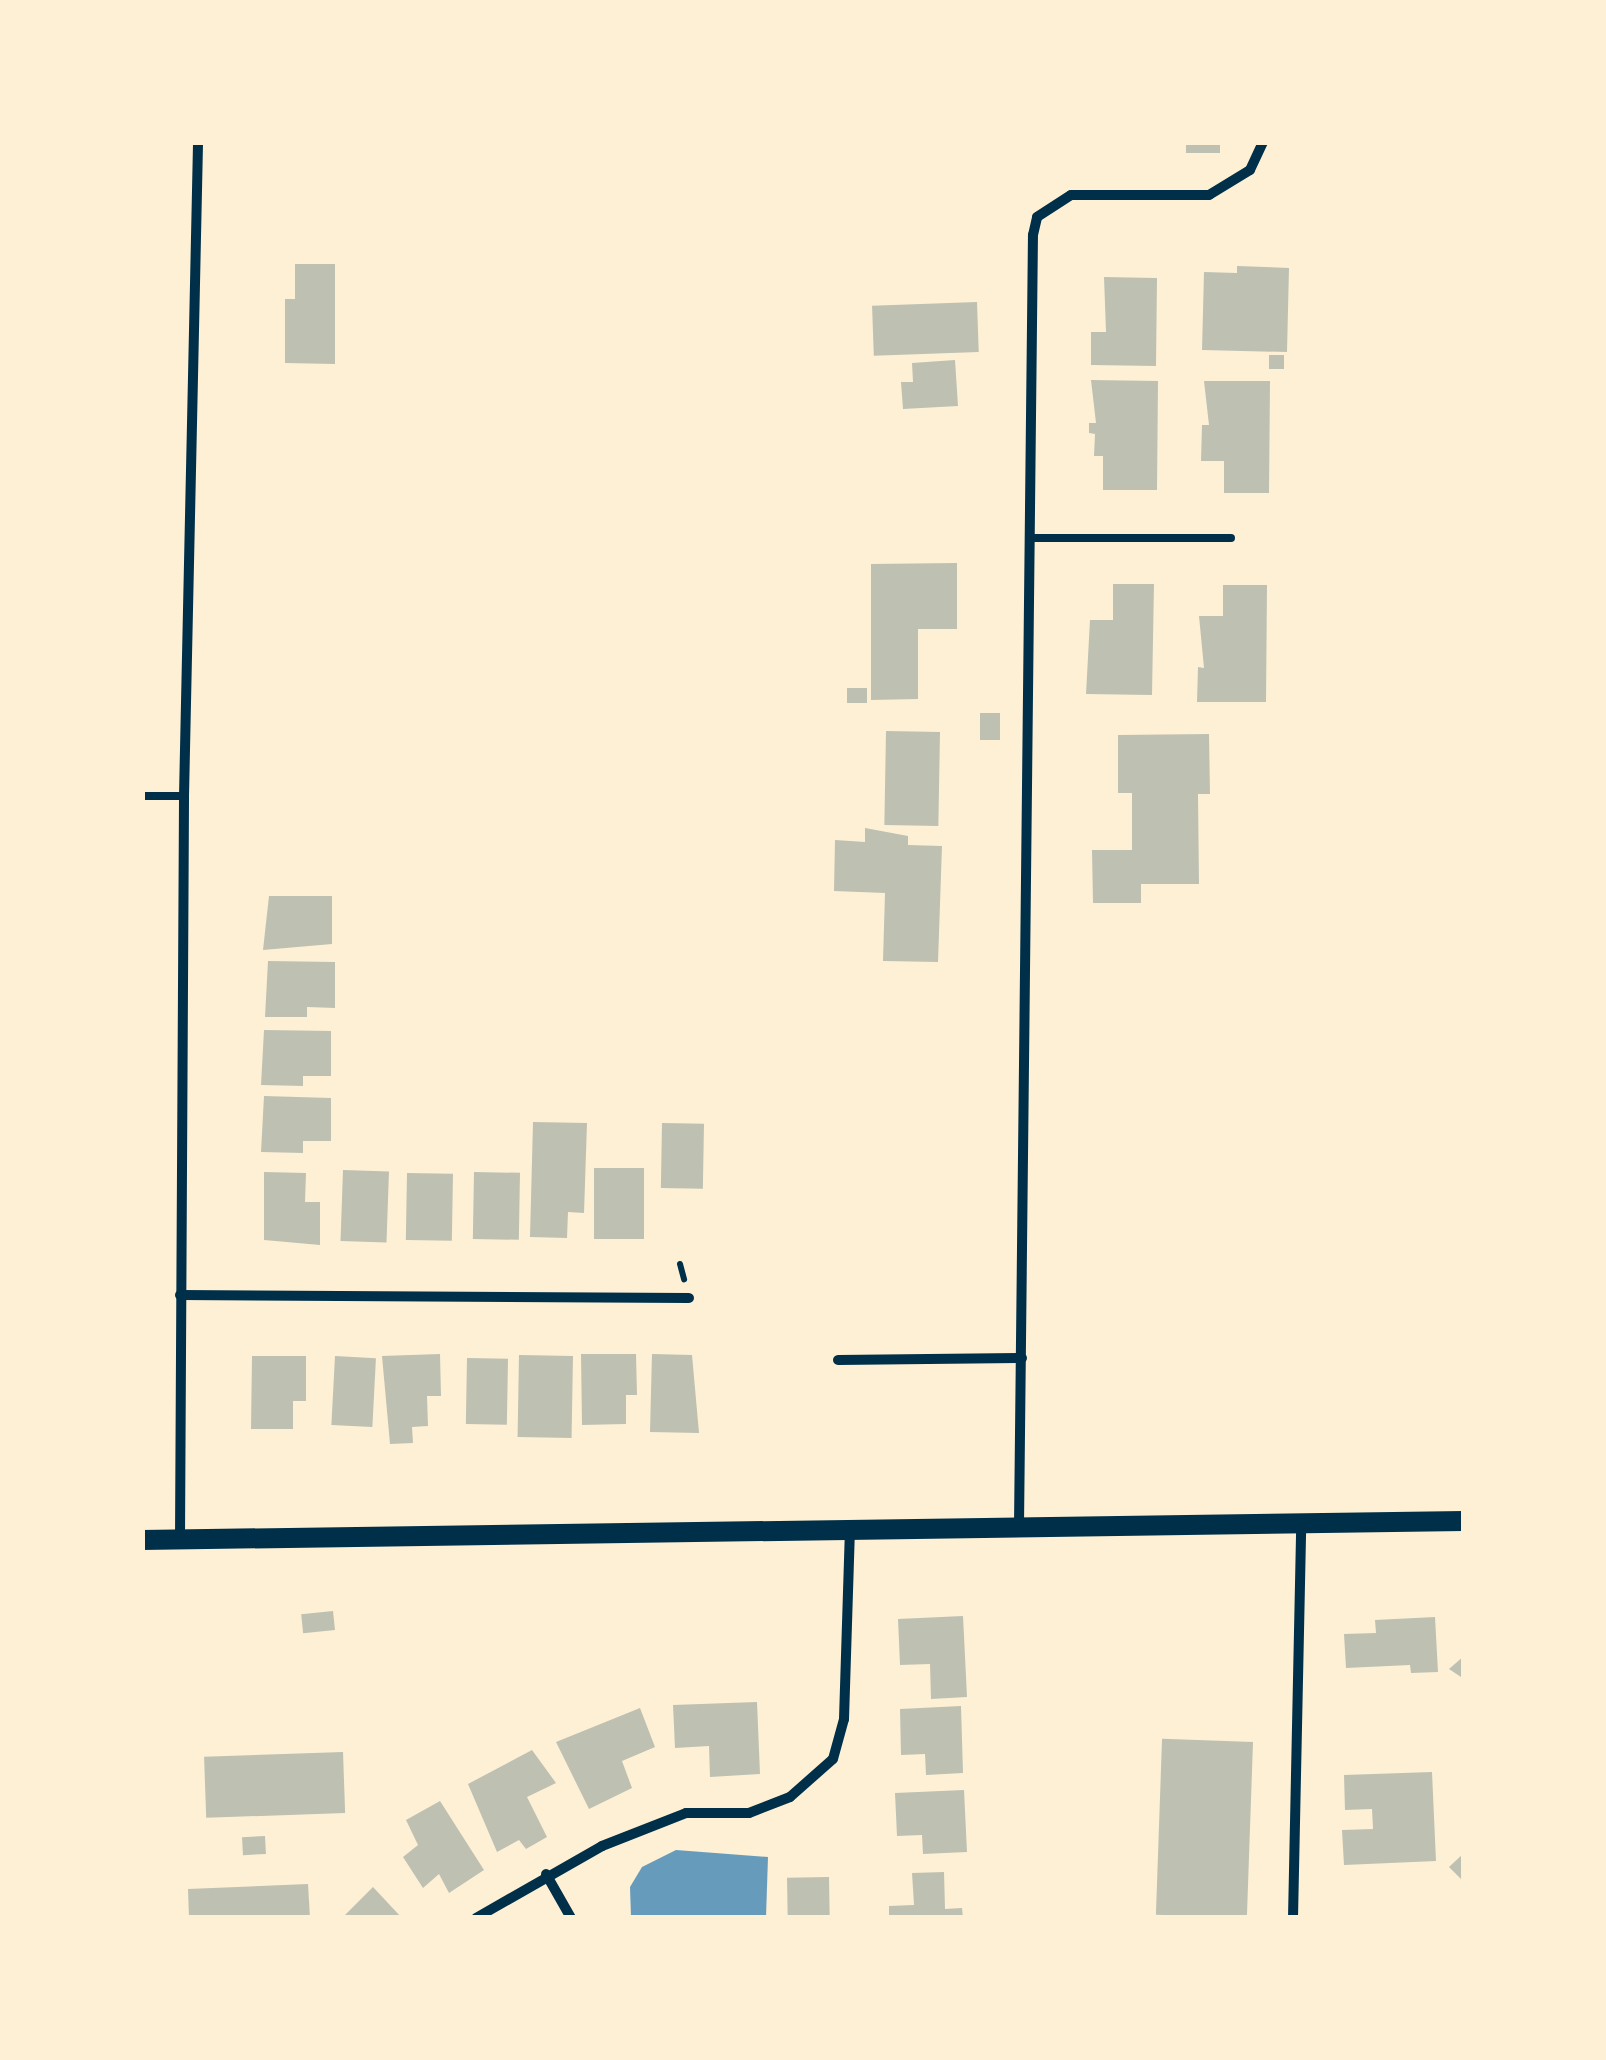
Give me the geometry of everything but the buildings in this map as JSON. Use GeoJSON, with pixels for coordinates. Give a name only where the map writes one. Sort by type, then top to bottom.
{"type":"FeatureCollection","features":[{"type":"Feature","properties":{"kind":"main road"},"geometry":{"type":"LineString","coordinates":[[142,1540],[1464,1521]]}},
{"type":"Feature","properties":{"kind":"street"},"geometry":{"type":"LineString","coordinates":[[180,1539],[184,796],[198,142]]}},
{"type":"Feature","properties":{"kind":"street"},"geometry":{"type":"LineString","coordinates":[[1019,1526],[1037,218],[1071,195],[1208,195],[1250,170],[1264,142]]}},
{"type":"Feature","properties":{"kind":"street"},"geometry":{"type":"LineString","coordinates":[[180,1295],[689,1298]]}},
{"type":"Feature","properties":{"kind":"street"},"geometry":{"type":"LineString","coordinates":[[838,1360],[1022,1358]]}},
{"type":"Feature","properties":{"kind":"street"},"geometry":{"type":"LineString","coordinates":[[1293,1918],[1301,1523]]}},
{"type":"Feature","properties":{"kind":"street"},"geometry":{"type":"LineString","coordinates":[[476,1918],[546,1874],[686,1813],[750,1813],[776,1802],[833,1759],[844,1719],[850,1529]]}},
{"type":"Feature","properties":{"kind":"street"},"geometry":{"type":"LineString","coordinates":[[546,1874],[571,1918]]}},
{"type":"Feature","properties":{"kind":"lane"},"geometry":{"type":"LineString","coordinates":[[1031,538],[1230,538]]}},
{"type":"Feature","properties":{"kind":"lane"},"geometry":{"type":"LineString","coordinates":[[142,796],[184,796]]}},
{"type":"Feature","properties":{"kind":"water"},"geometry":{"type":"Polygon","coordinates":[[[676,1850],[768,1857],[766,1917],[631,1917],[630,1887],[642,1867],[676,1850]]]}}]}
